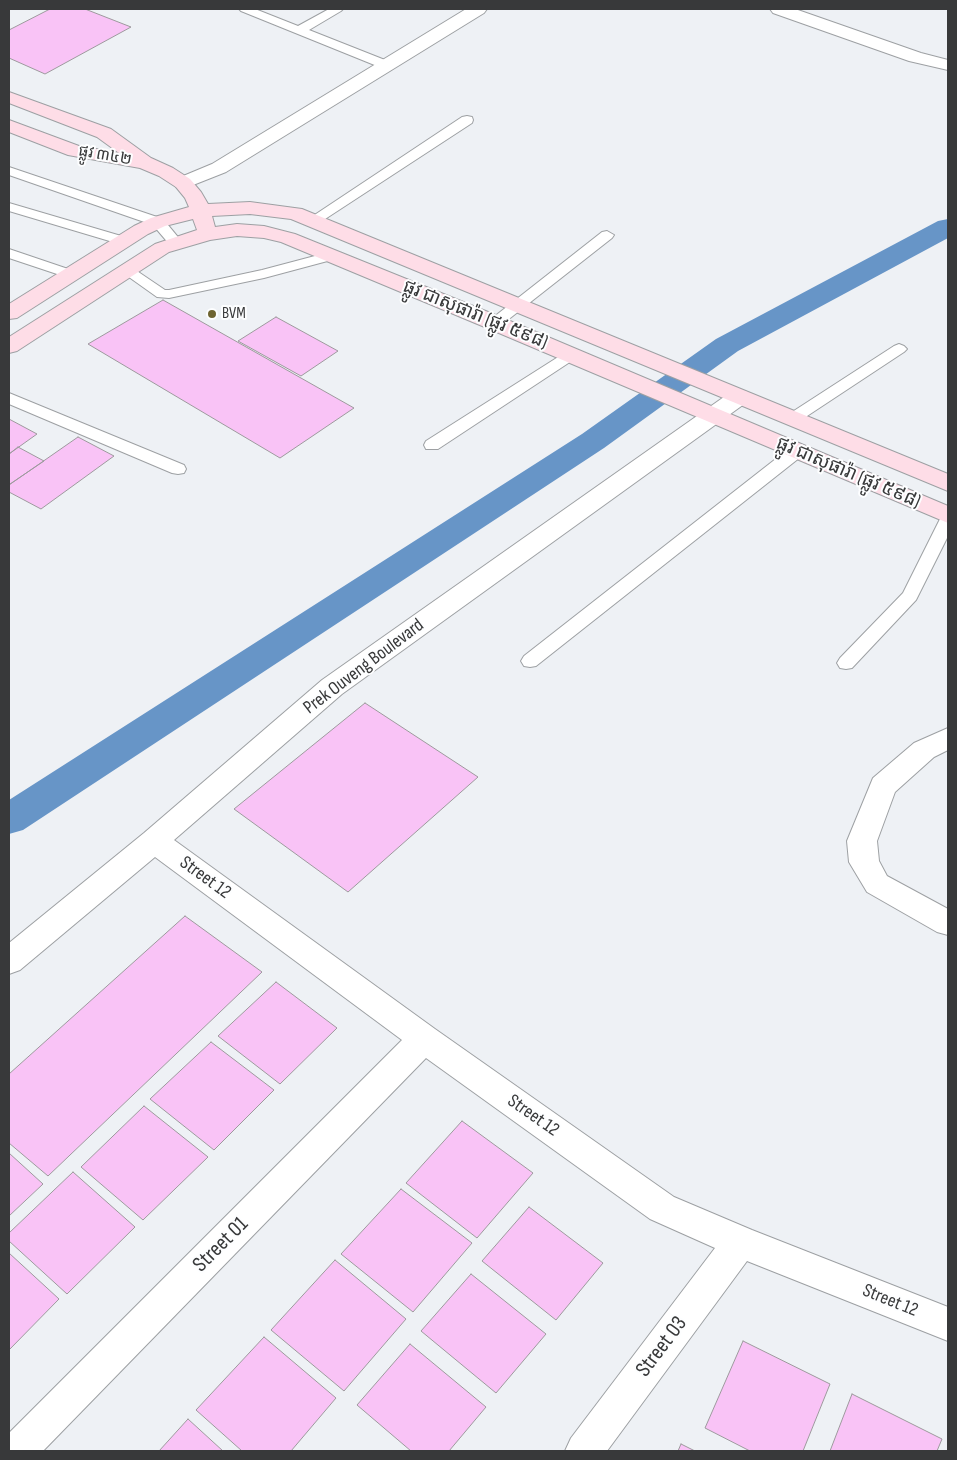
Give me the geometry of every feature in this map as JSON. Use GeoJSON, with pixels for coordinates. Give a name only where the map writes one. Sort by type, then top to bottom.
{"type":"FeatureCollection","features":[{"type":"Feature","properties":{"kind":"main road","name":"ផ្លូវ ៣៤២"},"geometry":{"type":"LineString","coordinates":[[9,97],[104,133],[144,162]]}},
{"type":"Feature","properties":{"kind":"main road","name":"ផ្លូវ ៣៤២"},"geometry":{"type":"LineString","coordinates":[[9,126],[74,151],[144,162]]}},
{"type":"Feature","properties":{"kind":"main road"},"geometry":{"type":"LineString","coordinates":[[144,162],[166,172],[183,183],[194,196],[201,211],[207,234]]}},
{"type":"Feature","properties":{"kind":"main road","name":"ផ្លូវ ជាសុផារ៉ា (ផ្លូវ ៥៩៨)"},"geometry":{"type":"LineString","coordinates":[[9,313],[123,241],[158,222],[201,211],[250,208],[295,213],[948,483]]}},
{"type":"Feature","properties":{"kind":"main road","name":"ផ្លូវ ជាសុផារ៉ា (ផ្លូវ ៥៩៨)"},"geometry":{"type":"LineString","coordinates":[[9,346],[150,254],[175,242],[207,234],[237,230],[264,232],[288,238],[495,323],[948,515]]}},
{"type":"Feature","properties":{"kind":"street"},"geometry":{"type":"LineString","coordinates":[[183,183],[219,168],[478,9]]}},
{"type":"Feature","properties":{"kind":"street"},"geometry":{"type":"LineString","coordinates":[[779,9],[915,57],[948,65]]}},
{"type":"Feature","properties":{"kind":"street","name":"Prek Ouveng Boulevard"},"geometry":{"type":"LineString","coordinates":[[9,961],[154,841],[332,687],[731,393]]}},
{"type":"Feature","properties":{"kind":"street"},"geometry":{"type":"LineString","coordinates":[[948,738],[924,750],[883,786],[862,841],[864,862],[877,884],[948,923]]}},
{"type":"Feature","properties":{"kind":"street","name":"Street 12"},"geometry":{"type":"LineString","coordinates":[[154,841],[424,1039],[662,1208],[740,1242],[948,1324]]}},
{"type":"Feature","properties":{"kind":"street","name":"Street 01"},"geometry":{"type":"LineString","coordinates":[[17,1451],[424,1039]]}},
{"type":"Feature","properties":{"kind":"street","name":"Street 03"},"geometry":{"type":"LineString","coordinates":[[584,1451],[740,1242]]}},
{"type":"Feature","properties":{"kind":"lane"},"geometry":{"type":"LineString","coordinates":[[245,9],[386,65]]}},
{"type":"Feature","properties":{"kind":"lane"},"geometry":{"type":"LineString","coordinates":[[300,30],[337,9]]}},
{"type":"Feature","properties":{"kind":"lane"},"geometry":{"type":"LineString","coordinates":[[314,220],[467,120]]}},
{"type":"Feature","properties":{"kind":"lane"},"geometry":{"type":"LineString","coordinates":[[9,171],[158,222],[175,242]]}},
{"type":"Feature","properties":{"kind":"lane"},"geometry":{"type":"LineString","coordinates":[[9,207],[123,241]]}},
{"type":"Feature","properties":{"kind":"lane"},"geometry":{"type":"LineString","coordinates":[[495,323],[607,235]]}},
{"type":"Feature","properties":{"kind":"lane"},"geometry":{"type":"LineString","coordinates":[[9,252],[69,274]]}},
{"type":"Feature","properties":{"kind":"lane"},"geometry":{"type":"LineString","coordinates":[[126,270],[162,294],[170,294],[264,274],[330,256]]}},
{"type":"Feature","properties":{"kind":"lane"},"geometry":{"type":"LineString","coordinates":[[792,419],[899,349]]}},
{"type":"Feature","properties":{"kind":"lane"},"geometry":{"type":"LineString","coordinates":[[432,445],[571,355]]}},
{"type":"Feature","properties":{"kind":"lane"},"geometry":{"type":"LineString","coordinates":[[9,398],[178,469]]}},
{"type":"Feature","properties":{"kind":"lane"},"geometry":{"type":"LineString","coordinates":[[530,661],[797,451]]}},
{"type":"Feature","properties":{"kind":"lane"},"geometry":{"type":"LineString","coordinates":[[846,662],[910,596],[948,519]]}},
{"type":"Feature","properties":{"kind":"building"},"geometry":{"type":"Polygon","coordinates":[[[50,9],[85,9],[131,27],[45,74],[9,58],[9,30],[50,9]]]}},
{"type":"Feature","properties":{"kind":"building"},"geometry":{"type":"Polygon","coordinates":[[[163,300],[354,408],[280,458],[88,344],[163,300]]]}},
{"type":"Feature","properties":{"kind":"building"},"geometry":{"type":"Polygon","coordinates":[[[276,317],[338,351],[301,376],[238,341],[276,317]]]}},
{"type":"Feature","properties":{"kind":"building"},"geometry":{"type":"Polygon","coordinates":[[[9,419],[37,434],[9,454],[9,419]]]}},
{"type":"Feature","properties":{"kind":"building"},"geometry":{"type":"Polygon","coordinates":[[[78,437],[114,456],[41,509],[9,492],[9,485],[78,437]]]}},
{"type":"Feature","properties":{"kind":"building"},"geometry":{"type":"Polygon","coordinates":[[[18,447],[44,461],[10,484],[9,454],[18,447]]]}},
{"type":"Feature","properties":{"kind":"building"},"geometry":{"type":"Polygon","coordinates":[[[365,703],[478,777],[348,892],[234,809],[365,703]]]}},
{"type":"Feature","properties":{"kind":"building"},"geometry":{"type":"Polygon","coordinates":[[[185,916],[262,972],[48,1176],[9,1143],[9,1074],[185,916]]]}},
{"type":"Feature","properties":{"kind":"building"},"geometry":{"type":"Polygon","coordinates":[[[276,982],[337,1028],[280,1084],[218,1036],[276,982]]]}},
{"type":"Feature","properties":{"kind":"building"},"geometry":{"type":"Polygon","coordinates":[[[211,1042],[274,1090],[214,1150],[150,1099],[211,1042]]]}},
{"type":"Feature","properties":{"kind":"building"},"geometry":{"type":"Polygon","coordinates":[[[144,1106],[208,1157],[143,1220],[81,1167],[144,1106]]]}},
{"type":"Feature","properties":{"kind":"building"},"geometry":{"type":"Polygon","coordinates":[[[462,1121],[533,1173],[477,1238],[406,1183],[462,1121]]]}},
{"type":"Feature","properties":{"kind":"building"},"geometry":{"type":"Polygon","coordinates":[[[9,1153],[43,1184],[9,1216],[9,1153]]]}},
{"type":"Feature","properties":{"kind":"building"},"geometry":{"type":"Polygon","coordinates":[[[73,1172],[135,1227],[67,1294],[9,1241],[9,1233],[73,1172]]]}},
{"type":"Feature","properties":{"kind":"building"},"geometry":{"type":"Polygon","coordinates":[[[401,1189],[472,1243],[413,1312],[341,1254],[401,1189]]]}},
{"type":"Feature","properties":{"kind":"building"},"geometry":{"type":"Polygon","coordinates":[[[529,1207],[603,1263],[556,1320],[482,1261],[529,1207]]]}},
{"type":"Feature","properties":{"kind":"building"},"geometry":{"type":"Polygon","coordinates":[[[9,1253],[59,1299],[9,1350],[9,1253]]]}},
{"type":"Feature","properties":{"kind":"building"},"geometry":{"type":"Polygon","coordinates":[[[335,1260],[406,1319],[344,1391],[271,1330],[335,1260]]]}},
{"type":"Feature","properties":{"kind":"building"},"geometry":{"type":"Polygon","coordinates":[[[471,1274],[546,1334],[496,1393],[421,1331],[471,1274]]]}},
{"type":"Feature","properties":{"kind":"building"},"geometry":{"type":"Polygon","coordinates":[[[264,1337],[336,1398],[291,1451],[242,1451],[196,1410],[264,1337]]]}},
{"type":"Feature","properties":{"kind":"building"},"geometry":{"type":"Polygon","coordinates":[[[743,1341],[830,1384],[803,1451],[750,1451],[705,1428],[743,1341]]]}},
{"type":"Feature","properties":{"kind":"building"},"geometry":{"type":"Polygon","coordinates":[[[410,1344],[486,1407],[449,1451],[411,1451],[357,1405],[410,1344]]]}},
{"type":"Feature","properties":{"kind":"building"},"geometry":{"type":"Polygon","coordinates":[[[852,1394],[942,1439],[937,1451],[830,1451],[852,1394]]]}},
{"type":"Feature","properties":{"kind":"building"},"geometry":{"type":"Polygon","coordinates":[[[188,1419],[223,1451],[159,1451],[188,1419]]]}},
{"type":"Feature","properties":{"kind":"building"},"geometry":{"type":"Polygon","coordinates":[[[681,1444],[695,1451],[678,1451],[681,1444]]]}},
{"type":"Feature","properties":{"kind":"waterway"},"geometry":{"type":"LineString","coordinates":[[9,819],[593,441],[727,345],[948,227]]}},
{"type":"Feature","properties":{"kind":"place","name":"BVM"},"geometry":{"type":"Point","coordinates":[212,314]}}]}
